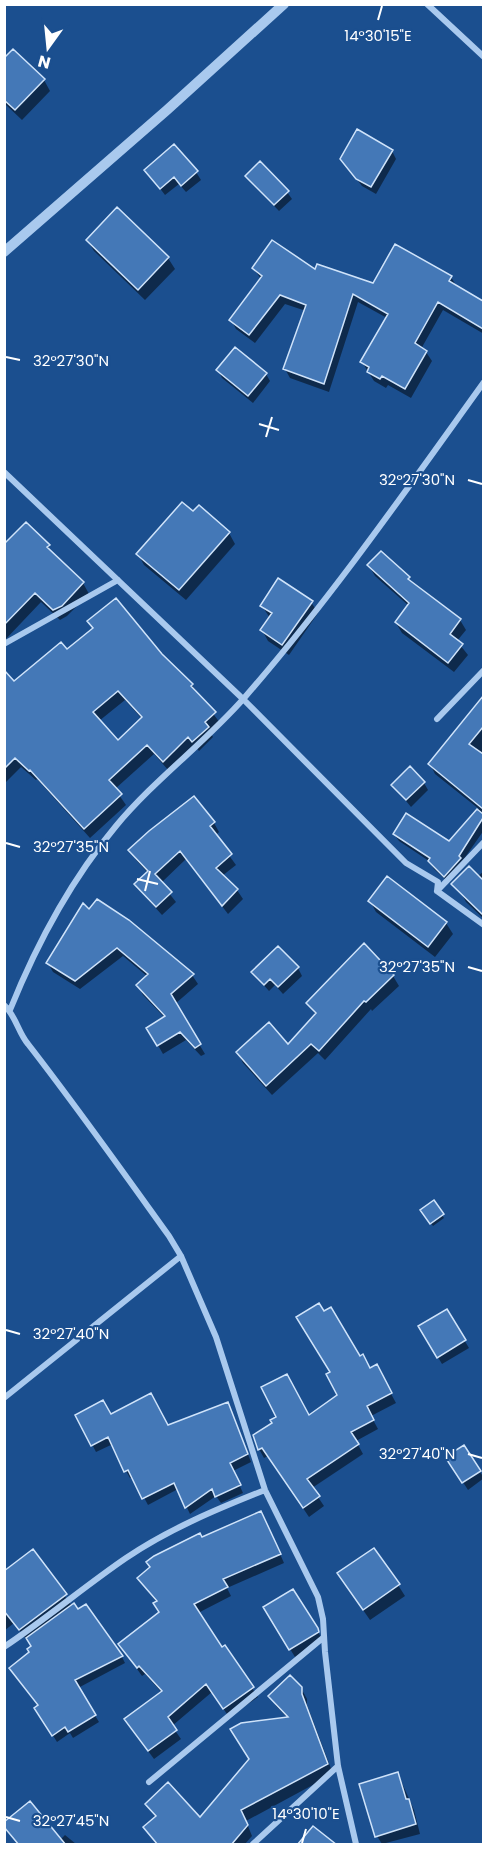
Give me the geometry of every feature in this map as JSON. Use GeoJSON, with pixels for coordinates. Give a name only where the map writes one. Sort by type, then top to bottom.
{"type":"FeatureCollection","features":[{"type":"Feature","properties":{"kind":"street"},"geometry":{"type":"LineString","coordinates":[[4,252],[284,4]]}},
{"type":"Feature","properties":{"kind":"street"},"geometry":{"type":"LineString","coordinates":[[427,4],[483,57]]}},
{"type":"Feature","properties":{"kind":"street"},"geometry":{"type":"LineString","coordinates":[[356,1845],[338,1766],[323,1619],[318,1597],[265,1490],[216,1337],[181,1256],[65,1092],[25,1040],[7,1008],[44,932],[66,893],[92,857],[117,825],[150,790],[243,699],[361,552],[483,382]]}},
{"type":"Feature","properties":{"kind":"street"},"geometry":{"type":"LineString","coordinates":[[4,472],[243,699],[406,863],[438,882],[437,891]]}},
{"type":"Feature","properties":{"kind":"street"},"geometry":{"type":"LineString","coordinates":[[4,644],[118,580]]}},
{"type":"Feature","properties":{"kind":"street"},"geometry":{"type":"LineString","coordinates":[[436,719],[483,670]]}},
{"type":"Feature","properties":{"kind":"street"},"geometry":{"type":"LineString","coordinates":[[437,891],[483,842]]}},
{"type":"Feature","properties":{"kind":"street"},"geometry":{"type":"LineString","coordinates":[[437,891],[483,925]]}},
{"type":"Feature","properties":{"kind":"street"},"geometry":{"type":"LineString","coordinates":[[4,1398],[181,1256]]}},
{"type":"Feature","properties":{"kind":"street"},"geometry":{"type":"LineString","coordinates":[[4,1647],[127,1558],[202,1515],[265,1490]]}},
{"type":"Feature","properties":{"kind":"street"},"geometry":{"type":"LineString","coordinates":[[149,1782],[324,1637]]}},
{"type":"Feature","properties":{"kind":"street"},"geometry":{"type":"LineString","coordinates":[[253,1845],[338,1766]]}},
{"type":"Feature","properties":{"kind":"building"},"geometry":{"type":"Polygon","coordinates":[[[13,49],[45,79],[15,110],[4,100],[4,58],[13,49]]]}},
{"type":"Feature","properties":{"kind":"building"},"geometry":{"type":"Polygon","coordinates":[[[357,129],[393,150],[371,187],[356,179],[340,159],[357,129]]]}},
{"type":"Feature","properties":{"kind":"building"},"geometry":{"type":"Polygon","coordinates":[[[174,144],[198,171],[181,186],[174,177],[160,189],[144,170],[174,144]]]}},
{"type":"Feature","properties":{"kind":"building"},"geometry":{"type":"Polygon","coordinates":[[[260,161],[289,191],[274,205],[245,176],[260,161]]]}},
{"type":"Feature","properties":{"kind":"building"},"geometry":{"type":"Polygon","coordinates":[[[117,207],[169,257],[138,290],[86,240],[117,207]]]}},
{"type":"Feature","properties":{"kind":"building"},"geometry":{"type":"Polygon","coordinates":[[[272,240],[315,269],[317,264],[373,283],[395,244],[452,276],[449,281],[483,301],[483,329],[438,302],[415,343],[427,351],[405,389],[382,376],[380,379],[367,372],[369,367],[360,362],[388,314],[353,294],[324,384],[283,369],[306,305],[280,295],[249,335],[229,320],[262,276],[252,268],[272,240]]]}},
{"type":"Feature","properties":{"kind":"building"},"geometry":{"type":"Polygon","coordinates":[[[235,347],[267,373],[248,396],[216,370],[235,347]]]}},
{"type":"Feature","properties":{"kind":"building"},"geometry":{"type":"Polygon","coordinates":[[[182,502],[193,511],[199,505],[230,532],[179,590],[136,554],[182,502]]]}},
{"type":"Feature","properties":{"kind":"building"},"geometry":{"type":"Polygon","coordinates":[[[26,522],[50,545],[47,547],[84,582],[62,606],[53,610],[35,593],[4,625],[4,544],[26,522]]]}},
{"type":"Feature","properties":{"kind":"building"},"geometry":{"type":"Polygon","coordinates":[[[381,551],[410,577],[408,579],[461,619],[450,634],[463,644],[448,663],[395,622],[409,603],[367,565],[381,551]]]}},
{"type":"Feature","properties":{"kind":"building"},"geometry":{"type":"Polygon","coordinates":[[[278,578],[313,601],[282,645],[260,630],[272,613],[260,606],[278,578]]]}},
{"type":"Feature","properties":{"kind":"building"},"geometry":{"type":"Polygon","coordinates":[[[116,598],[162,654],[193,684],[191,686],[216,712],[205,722],[209,727],[192,742],[188,737],[163,762],[147,745],[109,780],[122,794],[84,829],[30,770],[15,758],[4,769],[4,670],[14,681],[61,642],[67,649],[93,628],[87,621],[116,598]],[[118,691],[93,712],[118,740],[142,717],[118,691]]]}},
{"type":"Feature","properties":{"kind":"building"},"geometry":{"type":"Polygon","coordinates":[[[483,696],[483,727],[469,744],[483,754],[483,809],[428,764],[483,696]]]}},
{"type":"Feature","properties":{"kind":"building"},"geometry":{"type":"Polygon","coordinates":[[[410,766],[425,782],[406,800],[391,785],[410,766]]]}},
{"type":"Feature","properties":{"kind":"building"},"geometry":{"type":"Polygon","coordinates":[[[194,796],[215,822],[210,826],[232,854],[216,868],[238,889],[222,906],[180,851],[155,874],[172,892],[156,907],[134,884],[148,871],[128,850],[194,796]]]}},
{"type":"Feature","properties":{"kind":"building"},"geometry":{"type":"Polygon","coordinates":[[[477,809],[483,814],[483,818],[459,856],[461,858],[444,877],[428,861],[430,858],[393,834],[406,813],[449,841],[477,809]]]}},
{"type":"Feature","properties":{"kind":"building"},"geometry":{"type":"Polygon","coordinates":[[[469,866],[483,880],[483,915],[451,884],[469,866]]]}},
{"type":"Feature","properties":{"kind":"building"},"geometry":{"type":"Polygon","coordinates":[[[387,876],[447,922],[428,947],[368,901],[387,876]]]}},
{"type":"Feature","properties":{"kind":"building"},"geometry":{"type":"Polygon","coordinates":[[[97,899],[129,920],[194,974],[171,994],[201,1044],[195,1048],[180,1032],[157,1046],[146,1028],[165,1016],[136,985],[148,974],[117,948],[75,981],[46,963],[83,903],[89,909],[97,899]]]}},
{"type":"Feature","properties":{"kind":"building"},"geometry":{"type":"Polygon","coordinates":[[[364,943],[394,975],[366,1002],[364,1001],[319,1051],[311,1044],[266,1086],[236,1052],[269,1022],[288,1044],[316,1013],[306,1003],[364,943]]]}},
{"type":"Feature","properties":{"kind":"building"},"geometry":{"type":"Polygon","coordinates":[[[278,946],[299,967],[278,987],[270,979],[264,985],[251,972],[278,946]]]}},
{"type":"Feature","properties":{"kind":"building"},"geometry":{"type":"Polygon","coordinates":[[[434,1200],[444,1214],[430,1224],[420,1210],[434,1200]]]}},
{"type":"Feature","properties":{"kind":"building"},"geometry":{"type":"Polygon","coordinates":[[[319,1303],[324,1311],[331,1307],[360,1356],[363,1354],[370,1368],[377,1364],[392,1393],[367,1406],[374,1420],[351,1432],[359,1444],[307,1479],[320,1496],[303,1508],[262,1448],[258,1450],[253,1435],[272,1423],[270,1420],[276,1417],[261,1387],[287,1374],[309,1415],[337,1395],[326,1374],[330,1372],[296,1317],[319,1303]]]}},
{"type":"Feature","properties":{"kind":"building"},"geometry":{"type":"Polygon","coordinates":[[[447,1309],[466,1340],[437,1358],[418,1326],[447,1309]]]}},
{"type":"Feature","properties":{"kind":"building"},"geometry":{"type":"Polygon","coordinates":[[[151,1393],[168,1425],[228,1402],[248,1454],[230,1463],[241,1485],[215,1497],[212,1489],[185,1508],[174,1483],[142,1499],[128,1470],[124,1472],[108,1437],[91,1446],[75,1415],[103,1400],[111,1414],[151,1393]]]}},
{"type":"Feature","properties":{"kind":"building"},"geometry":{"type":"Polygon","coordinates":[[[464,1445],[481,1471],[462,1483],[445,1457],[464,1445]]]}},
{"type":"Feature","properties":{"kind":"building"},"geometry":{"type":"Polygon","coordinates":[[[261,1511],[281,1554],[223,1579],[228,1587],[194,1604],[222,1647],[225,1645],[254,1687],[223,1709],[206,1684],[168,1717],[177,1730],[148,1751],[124,1719],[162,1691],[139,1666],[137,1668],[118,1644],[159,1612],[153,1603],[157,1601],[137,1578],[150,1567],[146,1562],[154,1556],[200,1533],[202,1537],[261,1511]]]}},
{"type":"Feature","properties":{"kind":"building"},"geometry":{"type":"Polygon","coordinates":[[[374,1548],[400,1584],[363,1610],[337,1573],[374,1548]]]}},
{"type":"Feature","properties":{"kind":"building"},"geometry":{"type":"Polygon","coordinates":[[[33,1549],[67,1594],[19,1630],[4,1611],[4,1571],[33,1549]]]}},
{"type":"Feature","properties":{"kind":"building"},"geometry":{"type":"Polygon","coordinates":[[[293,1589],[319,1632],[289,1650],[263,1607],[293,1589]]]}},
{"type":"Feature","properties":{"kind":"building"},"geometry":{"type":"Polygon","coordinates":[[[74,1603],[78,1609],[86,1604],[123,1656],[75,1680],[96,1715],[68,1732],[65,1727],[52,1736],[34,1708],[38,1705],[9,1668],[29,1652],[27,1649],[31,1646],[26,1638],[74,1603]]]}},
{"type":"Feature","properties":{"kind":"building"},"geometry":{"type":"Polygon","coordinates":[[[290,1675],[302,1687],[302,1694],[328,1764],[241,1810],[248,1825],[231,1845],[158,1845],[143,1827],[156,1816],[145,1804],[168,1782],[200,1817],[249,1759],[230,1729],[241,1723],[288,1717],[268,1696],[290,1675]]]}},
{"type":"Feature","properties":{"kind":"building"},"geometry":{"type":"Polygon","coordinates":[[[398,1772],[416,1824],[375,1837],[359,1784],[398,1772]]]}},
{"type":"Feature","properties":{"kind":"building"},"geometry":{"type":"Polygon","coordinates":[[[30,1801],[66,1845],[19,1845],[4,1827],[4,1822],[30,1801]]]}},
{"type":"Feature","properties":{"kind":"building"},"geometry":{"type":"Polygon","coordinates":[[[313,1826],[337,1845],[297,1845],[313,1826]]]}}]}
